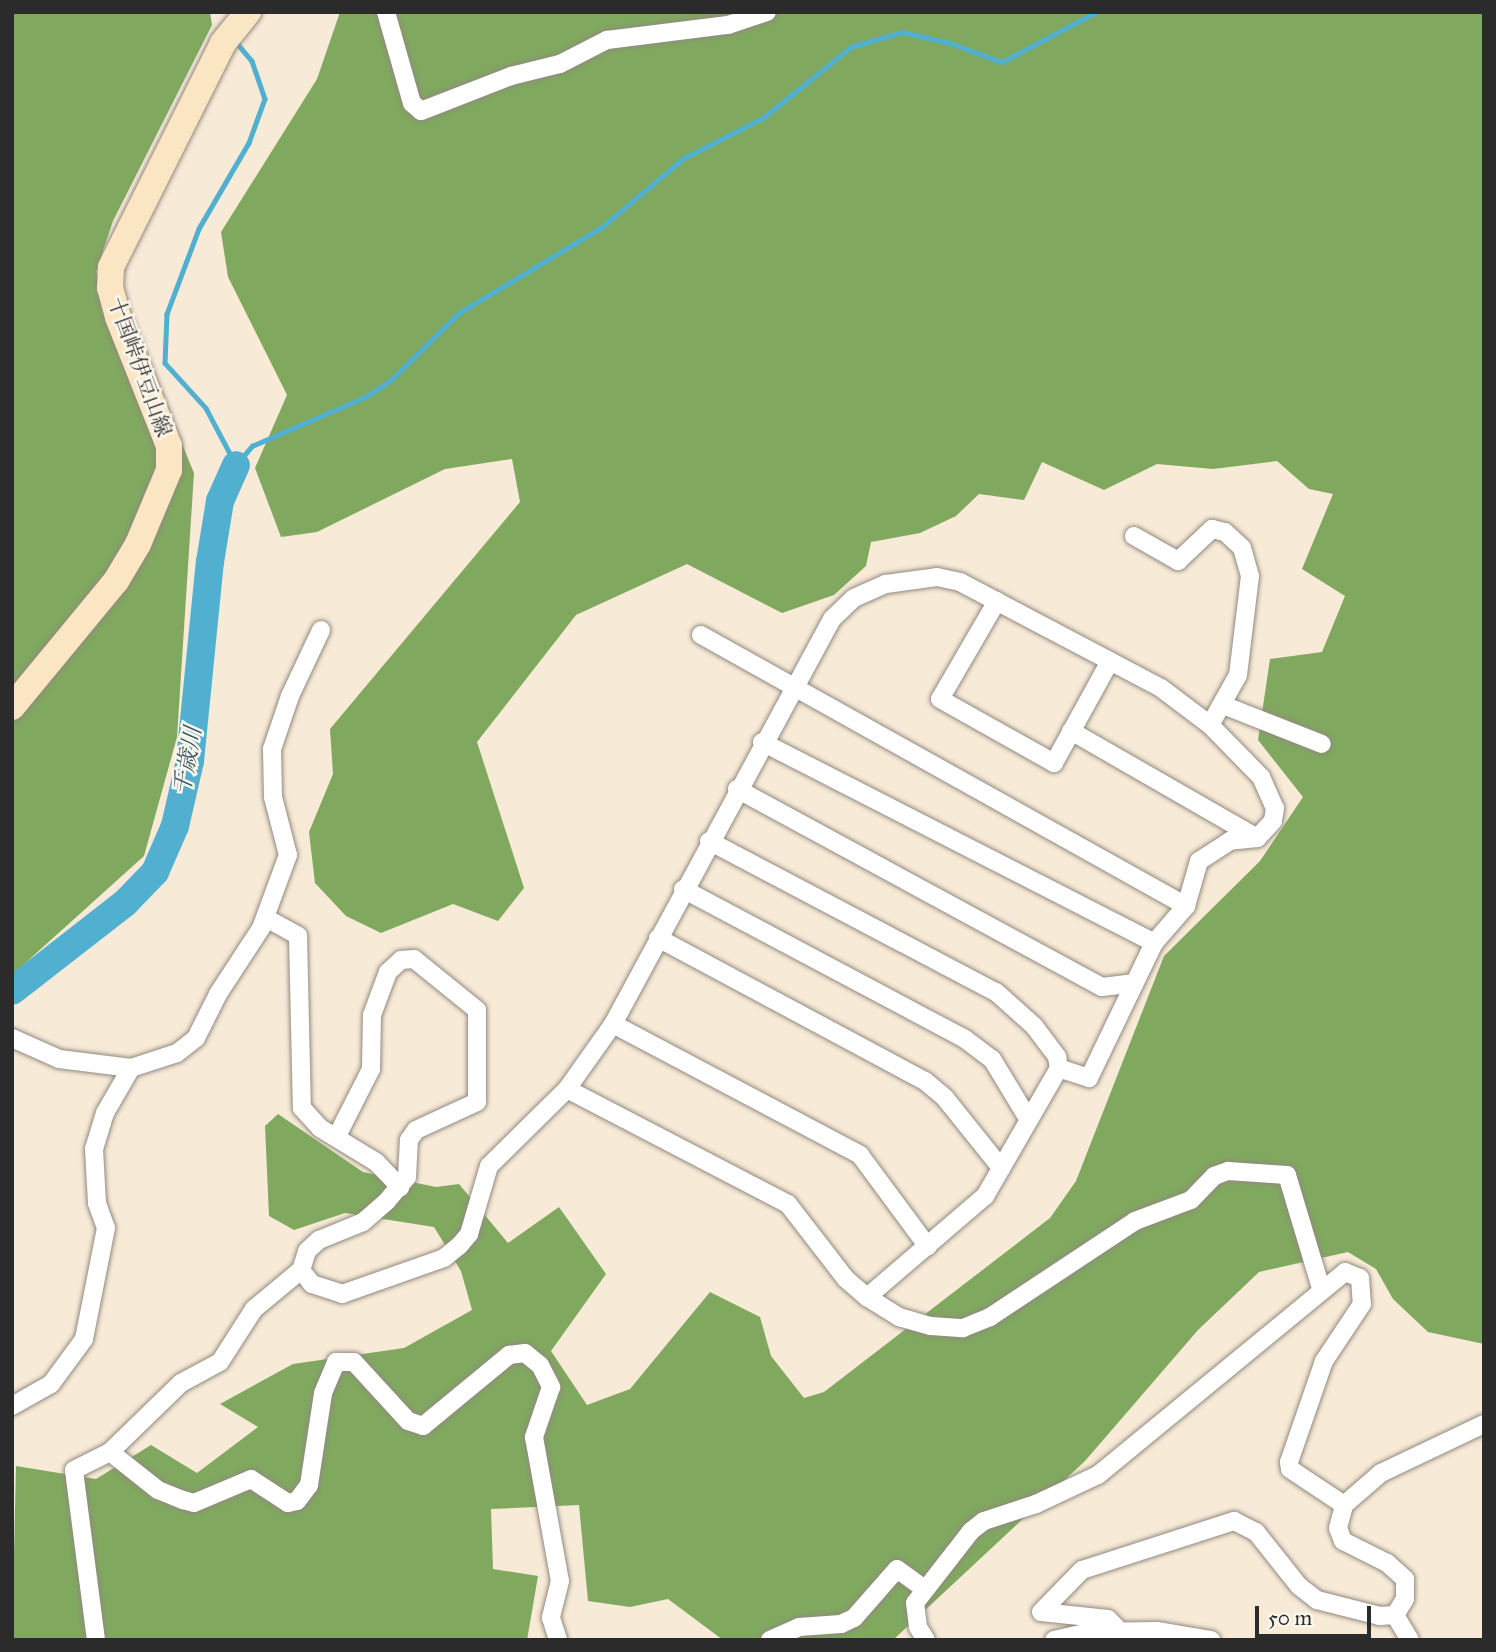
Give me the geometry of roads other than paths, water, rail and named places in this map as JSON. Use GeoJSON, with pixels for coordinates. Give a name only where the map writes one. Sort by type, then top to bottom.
{"type":"FeatureCollection","features":[{"type":"Feature","properties":{"kind":"main road","name":"十国峠伊豆山線"},"geometry":{"type":"LineString","coordinates":[[12,707],[116,581],[138,544],[169,470],[169,446],[118,317],[110,288],[111,267],[235,27]]}},
{"type":"Feature","properties":{"kind":"street"},"geometry":{"type":"LineString","coordinates":[[386,12],[412,103],[421,111],[511,76],[560,64],[607,40],[728,25],[767,12]]}},
{"type":"Feature","properties":{"kind":"street"},"geometry":{"type":"LineString","coordinates":[[1134,536],[1178,561],[1212,529],[1225,532],[1242,548],[1250,576],[1239,667],[1223,705],[1210,725]]}},
{"type":"Feature","properties":{"kind":"street"},"geometry":{"type":"LineString","coordinates":[[301,1270],[312,1284],[342,1294],[444,1258],[469,1234],[489,1166],[568,1089],[613,1024],[762,742],[832,619],[855,598],[886,584],[937,577],[960,582],[1161,688],[1210,725],[1272,793],[1273,821],[1257,838],[1230,841],[1199,861],[1186,906],[1154,943],[1089,1078],[1059,1068]]}},
{"type":"Feature","properties":{"kind":"street"},"geometry":{"type":"LineString","coordinates":[[997,601],[940,699],[1054,763],[1110,661]]}},
{"type":"Feature","properties":{"kind":"street"},"geometry":{"type":"LineString","coordinates":[[12,1038],[59,1059],[131,1068],[177,1053],[196,1038],[266,918],[288,855],[273,797],[272,749],[290,696],[321,630]]}},
{"type":"Feature","properties":{"kind":"street"},"geometry":{"type":"LineString","coordinates":[[701,635],[1186,906]]}},
{"type":"Feature","properties":{"kind":"street"},"geometry":{"type":"LineString","coordinates":[[1223,705],[1322,744]]}},
{"type":"Feature","properties":{"kind":"street"},"geometry":{"type":"LineString","coordinates":[[1071,731],[1257,838]]}},
{"type":"Feature","properties":{"kind":"street"},"geometry":{"type":"LineString","coordinates":[[762,742],[1154,943]]}},
{"type":"Feature","properties":{"kind":"street"},"geometry":{"type":"LineString","coordinates":[[737,789],[1102,987],[1133,982]]}},
{"type":"Feature","properties":{"kind":"street"},"geometry":{"type":"LineString","coordinates":[[709,841],[996,992],[1034,1026],[1056,1057],[1059,1068],[1002,1168],[972,1212],[867,1297]]}},
{"type":"Feature","properties":{"kind":"street"},"geometry":{"type":"LineString","coordinates":[[683,890],[965,1038],[992,1059],[1029,1120]]}},
{"type":"Feature","properties":{"kind":"street"},"geometry":{"type":"LineString","coordinates":[[266,918],[298,936],[302,1108],[320,1128],[376,1162],[400,1187]]}},
{"type":"Feature","properties":{"kind":"street"},"geometry":{"type":"LineString","coordinates":[[657,938],[925,1081],[945,1098],[1002,1168]]}},
{"type":"Feature","properties":{"kind":"street"},"geometry":{"type":"LineString","coordinates":[[96,1640],[74,1470],[110,1452],[181,1383],[220,1362],[254,1309],[301,1270],[307,1251],[319,1240],[363,1222],[400,1187],[409,1169],[409,1140],[416,1130],[470,1108],[478,1098],[477,1010],[414,959],[396,962],[388,972],[372,1015],[371,1069],[337,1136]]}},
{"type":"Feature","properties":{"kind":"street"},"geometry":{"type":"LineString","coordinates":[[613,1024],[860,1155],[928,1247]]}},
{"type":"Feature","properties":{"kind":"street"},"geometry":{"type":"LineString","coordinates":[[12,1406],[51,1384],[84,1339],[106,1228],[97,1203],[94,1149],[105,1113],[131,1068]]}},
{"type":"Feature","properties":{"kind":"street"},"geometry":{"type":"LineString","coordinates":[[568,1089],[788,1203],[846,1279],[867,1297],[899,1317],[931,1326],[963,1328],[990,1317],[1135,1222],[1191,1200],[1214,1176],[1228,1171],[1287,1175],[1292,1184],[1320,1284]]}},
{"type":"Feature","properties":{"kind":"street"},"geometry":{"type":"LineString","coordinates":[[926,1640],[914,1610],[925,1589],[984,1521],[1036,1504],[1098,1475],[1320,1284],[1345,1272],[1360,1278],[1364,1298],[1324,1361],[1289,1462],[1290,1469],[1344,1505]]}},
{"type":"Feature","properties":{"kind":"street"},"geometry":{"type":"LineString","coordinates":[[110,1452],[158,1490],[194,1503],[251,1479],[288,1503],[297,1501],[312,1474],[323,1393],[336,1362],[354,1362],[408,1420],[424,1426],[509,1355],[525,1353],[540,1365],[551,1387],[534,1437],[560,1581],[551,1618],[558,1640]]}},
{"type":"Feature","properties":{"kind":"street"},"geometry":{"type":"LineString","coordinates":[[1395,1615],[1405,1599],[1405,1579],[1387,1563],[1343,1541],[1338,1528],[1344,1505],[1381,1473],[1484,1423]]}},
{"type":"Feature","properties":{"kind":"street"},"geometry":{"type":"LineString","coordinates":[[1121,1632],[1108,1619],[1041,1612],[1082,1570],[1234,1521],[1256,1532],[1300,1586],[1317,1600],[1380,1616],[1395,1615]]}},
{"type":"Feature","properties":{"kind":"street"},"geometry":{"type":"LineString","coordinates":[[770,1640],[799,1627],[841,1624],[854,1618],[897,1569],[925,1589]]}},
{"type":"Feature","properties":{"kind":"street"},"geometry":{"type":"LineString","coordinates":[[1395,1615],[1410,1640]]}},
{"type":"Feature","properties":{"kind":"street"},"geometry":{"type":"LineString","coordinates":[[1054,1640],[1121,1632],[1157,1631],[1211,1640]]}},
{"type":"Feature","properties":{"kind":"waterway"},"geometry":{"type":"LineString","coordinates":[[236,42],[252,61],[265,99],[249,143],[199,229],[167,314],[165,363],[206,408],[236,465],[252,446],[367,396],[391,380],[459,313],[602,227],[684,158],[763,118],[851,47],[902,32],[950,43],[1002,62],[1096,12]]}},
{"type":"Feature","properties":{"kind":"waterway","name":"千歳川"},"geometry":{"type":"LineString","coordinates":[[12,991],[125,903],[155,872],[175,826],[190,761],[210,562],[220,501],[236,465]]}}]}
